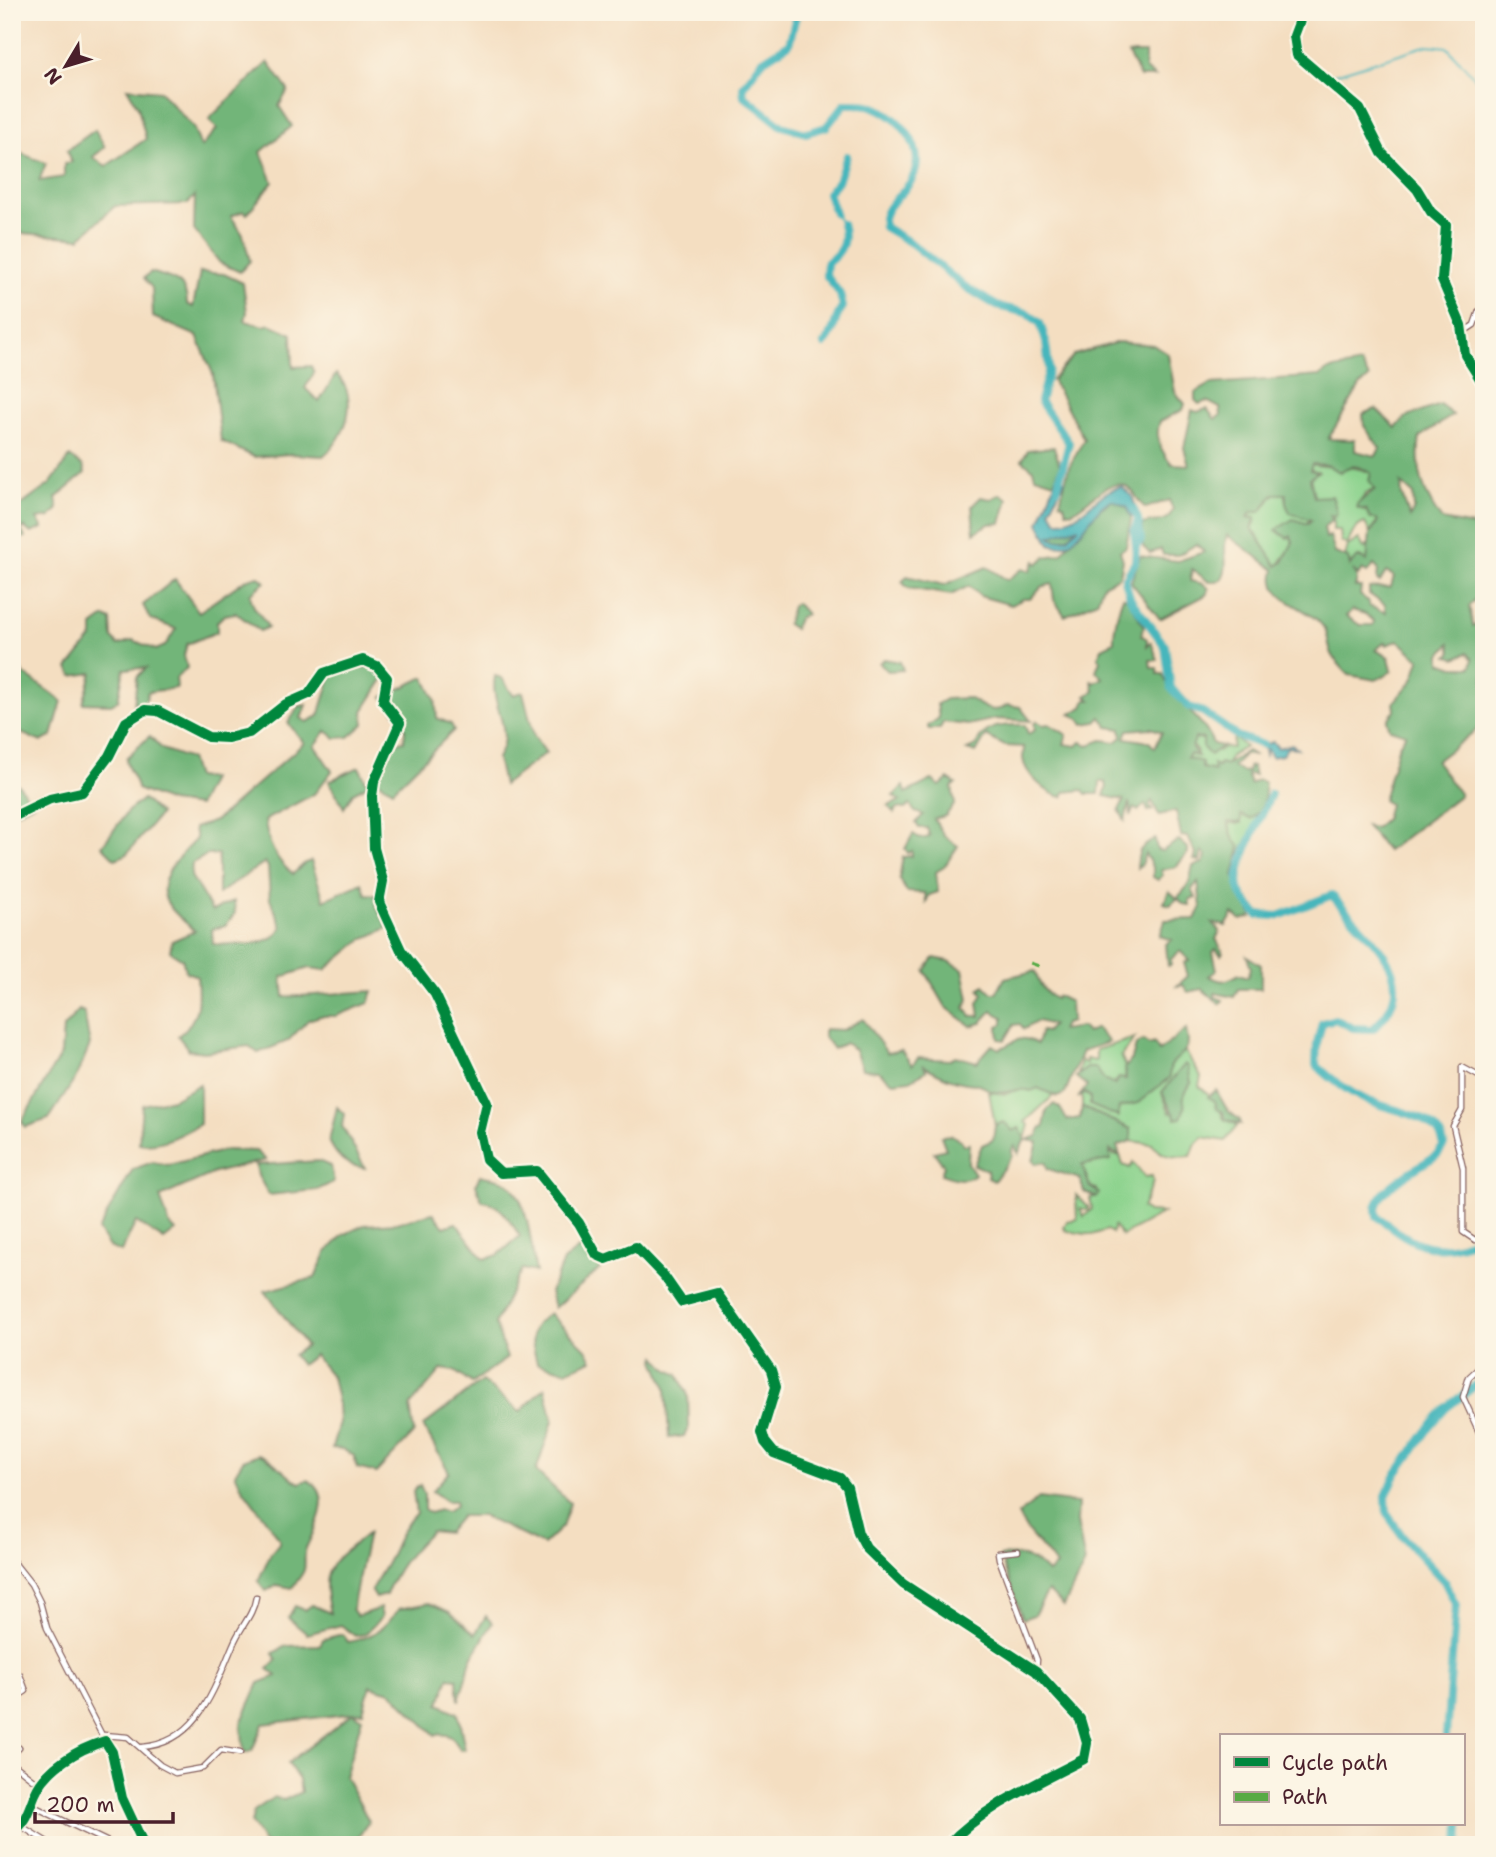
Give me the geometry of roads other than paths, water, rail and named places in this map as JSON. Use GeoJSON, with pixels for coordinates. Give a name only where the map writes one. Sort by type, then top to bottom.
{"type":"FeatureCollection","features":[{"type":"Feature","properties":{"kind":"street"},"geometry":{"type":"LineString","coordinates":[[1303,12],[1294,36],[1297,55],[1360,109],[1382,153],[1417,188],[1432,212],[1446,225],[1442,280],[1462,333],[1465,355],[1484,385]]}},
{"type":"Feature","properties":{"kind":"street"},"geometry":{"type":"LineString","coordinates":[[1462,333],[1474,325],[1479,311]]}},
{"type":"Feature","properties":{"kind":"street"},"geometry":{"type":"LineString","coordinates":[[12,813],[17,815],[50,799],[82,792],[109,755],[126,722],[145,710],[158,711],[208,737],[228,738],[249,733],[286,704],[309,694],[324,673],[363,660],[377,666],[387,678],[383,701],[400,723],[374,782],[372,796],[374,848],[383,881],[379,902],[401,950],[435,994],[487,1103],[480,1132],[486,1159],[501,1172],[537,1171],[579,1223],[597,1255],[606,1258],[636,1247],[664,1276],[682,1302],[717,1293],[771,1370],[776,1387],[762,1432],[770,1448],[775,1453],[840,1478],[847,1487],[858,1533],[866,1548],[903,1584],[1036,1671],[1080,1718],[1087,1743],[1084,1759],[1023,1791],[960,1831],[948,1845]]}},
{"type":"Feature","properties":{"kind":"street"},"geometry":{"type":"LineString","coordinates":[[1484,1079],[1462,1067],[1462,1110],[1453,1126],[1463,1168],[1463,1232],[1470,1239],[1484,1239]]}},
{"type":"Feature","properties":{"kind":"street"},"geometry":{"type":"LineString","coordinates":[[1484,1363],[1469,1377],[1463,1397],[1484,1443]]}},
{"type":"Feature","properties":{"kind":"street"},"geometry":{"type":"LineString","coordinates":[[1018,1551],[998,1553],[1037,1660],[1036,1671]]}},
{"type":"Feature","properties":{"kind":"street"},"geometry":{"type":"LineString","coordinates":[[12,1560],[31,1584],[40,1602],[47,1628],[113,1752],[122,1798],[144,1845]]}},
{"type":"Feature","properties":{"kind":"street"},"geometry":{"type":"LineString","coordinates":[[142,1747],[173,1740],[196,1719],[223,1675],[234,1642],[252,1615],[256,1597]]}},
{"type":"Feature","properties":{"kind":"street"},"geometry":{"type":"LineString","coordinates":[[12,1700],[26,1691],[20,1675]]}},
{"type":"Feature","properties":{"kind":"street"},"geometry":{"type":"LineString","coordinates":[[104,1735],[128,1737],[160,1765],[175,1773],[203,1768],[218,1751],[240,1753]]}},
{"type":"Feature","properties":{"kind":"street"},"geometry":{"type":"LineString","coordinates":[[12,1832],[21,1826],[40,1785],[63,1762],[105,1741]]}},
{"type":"Feature","properties":{"kind":"street"},"geometry":{"type":"LineString","coordinates":[[12,1754],[19,1748]]}},
{"type":"Feature","properties":{"kind":"street"},"geometry":{"type":"LineString","coordinates":[[12,1763],[40,1785]]}},
{"type":"Feature","properties":{"kind":"street"},"geometry":{"type":"LineString","coordinates":[[31,1805],[110,1843]]}},
{"type":"Feature","properties":{"kind":"street"},"geometry":{"type":"LineString","coordinates":[[21,1826],[52,1845]]}},
{"type":"Feature","properties":{"kind":"water"},"geometry":{"type":"Polygon","coordinates":[[[1056,480],[1065,480],[1050,510],[1057,521],[1075,516],[1105,493],[1122,487],[1132,496],[1139,517],[1131,517],[1127,507],[1112,500],[1097,512],[1076,537],[1060,546],[1050,544],[1039,523],[1056,480]],[[1079,527],[1050,536],[1057,540],[1068,538],[1079,527]]]}},
{"type":"Feature","properties":{"kind":"water"},"geometry":{"type":"Polygon","coordinates":[[[1273,742],[1278,748],[1292,744],[1297,748],[1288,747],[1282,755],[1272,757],[1267,749],[1265,755],[1263,745],[1273,742]]]}},
{"type":"Feature","properties":{"kind":"waterway"},"geometry":{"type":"LineString","coordinates":[[797,12],[789,44],[762,61],[743,87],[744,96],[782,126],[806,133],[826,127],[845,104],[869,105],[901,125],[913,144],[916,166],[910,183],[886,212],[884,227],[911,243],[964,286],[997,306],[1027,313],[1040,323],[1046,342],[1049,369],[1040,401],[1069,443],[1057,489]]}},
{"type":"Feature","properties":{"kind":"waterway"},"geometry":{"type":"LineString","coordinates":[[1332,75],[1428,45],[1447,47],[1484,88]]}},
{"type":"Feature","properties":{"kind":"waterway"},"geometry":{"type":"LineString","coordinates":[[835,213],[828,193],[838,181],[847,156]]}},
{"type":"Feature","properties":{"kind":"waterway"},"geometry":{"type":"LineString","coordinates":[[835,213],[842,224]]}},
{"type":"Feature","properties":{"kind":"waterway"},"geometry":{"type":"LineString","coordinates":[[824,344],[831,335],[843,307],[840,294],[826,275],[827,263],[842,246],[842,224]]}},
{"type":"Feature","properties":{"kind":"waterway"},"geometry":{"type":"LineString","coordinates":[[1133,508],[1138,519],[1141,540],[1136,546],[1135,562],[1125,580],[1131,600],[1165,646],[1171,688],[1189,707],[1203,712],[1237,736],[1263,745]]}},
{"type":"Feature","properties":{"kind":"waterway"},"geometry":{"type":"LineString","coordinates":[[1136,546],[1134,531],[1137,522]]}},
{"type":"Feature","properties":{"kind":"waterway"},"geometry":{"type":"LineString","coordinates":[[1271,794],[1240,868],[1239,888],[1244,899],[1258,915],[1279,916],[1332,895],[1374,941],[1386,957],[1393,974],[1395,991],[1389,1010],[1373,1029],[1353,1028],[1335,1019],[1322,1023],[1317,1043],[1316,1065],[1359,1097],[1412,1115],[1433,1126],[1444,1145],[1438,1154],[1388,1189],[1376,1207],[1377,1216],[1403,1235],[1428,1246],[1453,1247],[1484,1236]]}},
{"type":"Feature","properties":{"kind":"waterway"},"geometry":{"type":"LineString","coordinates":[[1446,1734],[1456,1605],[1444,1581],[1404,1538],[1387,1514],[1386,1496],[1395,1476],[1431,1425],[1446,1408],[1484,1379]]}},
{"type":"Feature","properties":{"kind":"waterway"},"geometry":{"type":"LineString","coordinates":[[1459,1845],[1460,1826]]}}]}
